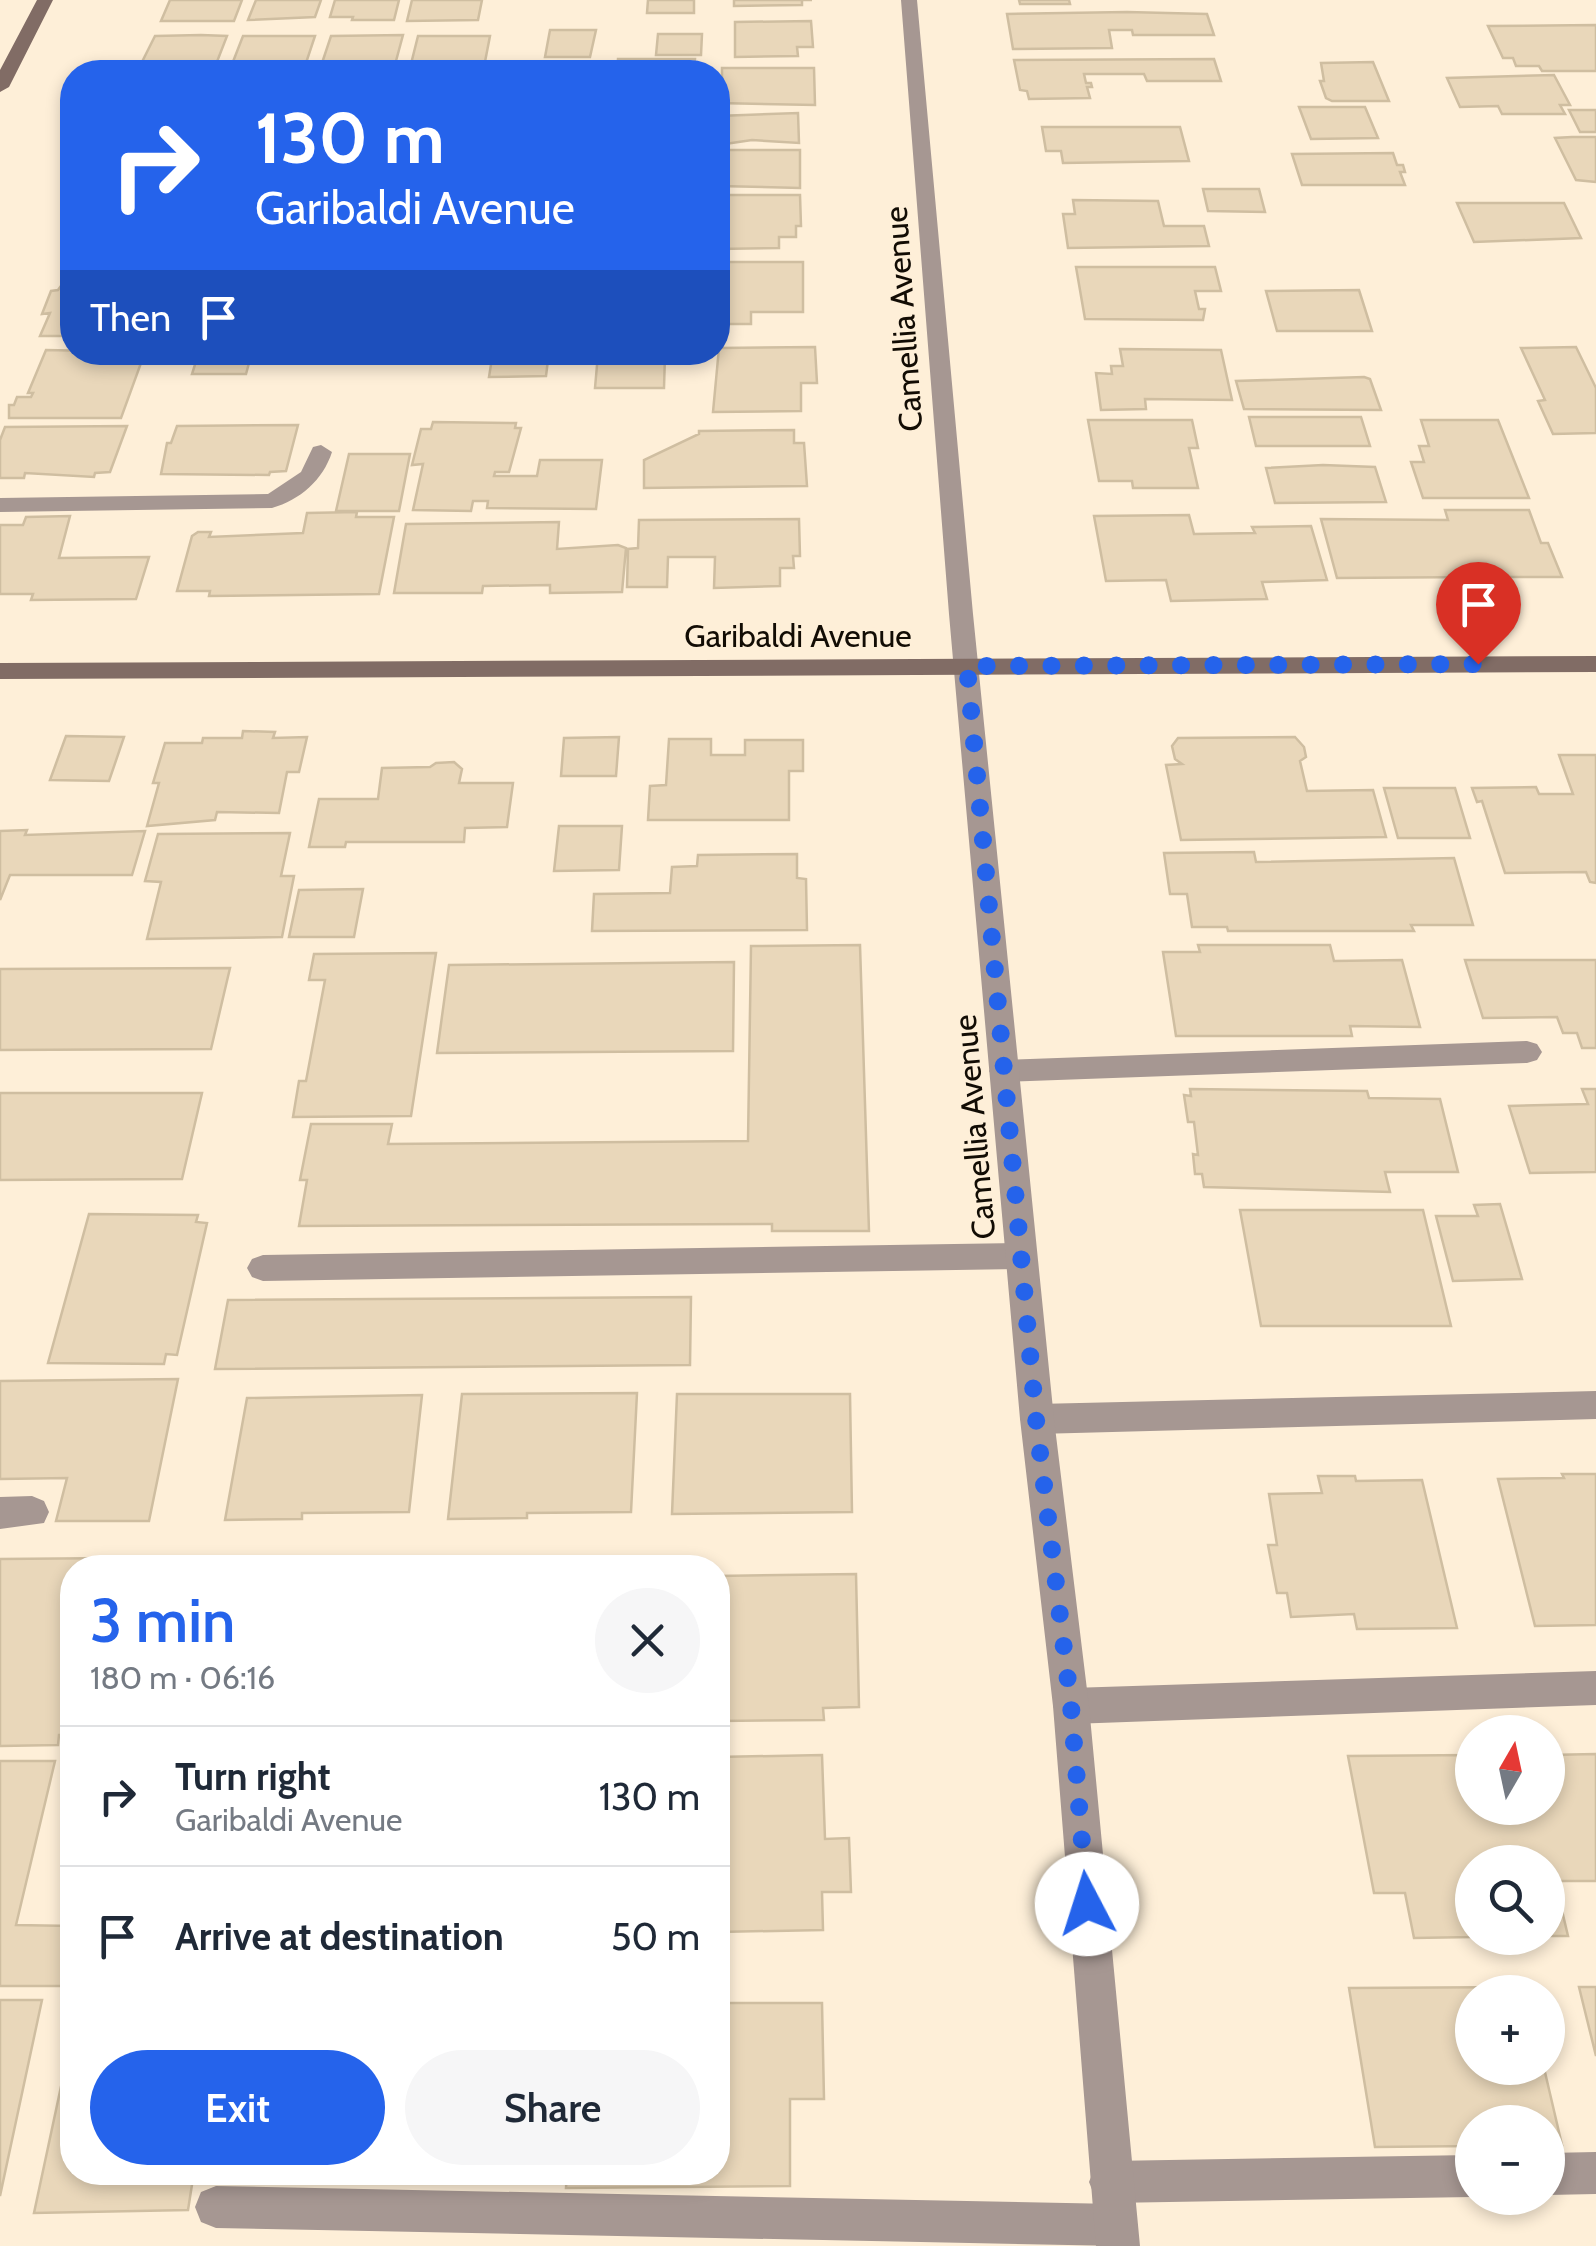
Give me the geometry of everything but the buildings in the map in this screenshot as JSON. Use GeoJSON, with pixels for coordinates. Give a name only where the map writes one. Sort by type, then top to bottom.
{"type":"FeatureCollection","features":[{"type":"Feature","properties":{"kind":"street"},"geometry":{"type":"LineString","coordinates":[[0,88],[45,0]]}},
{"type":"Feature","properties":{"kind":"street","name":"Camellia Avenue"},"geometry":{"type":"LineString","coordinates":[[910,0],[1036,1419],[1071,1706],[1117,2236]]}},
{"type":"Feature","properties":{"kind":"street"},"geometry":{"type":"LineString","coordinates":[[0,505],[272,501],[304,484],[318,467],[321,452]]}},
{"type":"Feature","properties":{"kind":"street","name":"Garibaldi Avenue"},"geometry":{"type":"LineString","coordinates":[[0,671],[1596,664]]}},
{"type":"Feature","properties":{"kind":"street"},"geometry":{"type":"LineString","coordinates":[[1004,1071],[1527,1052]]}},
{"type":"Feature","properties":{"kind":"street"},"geometry":{"type":"LineString","coordinates":[[263,1268],[1021,1256]]}},
{"type":"Feature","properties":{"kind":"street"},"geometry":{"type":"LineString","coordinates":[[1036,1419],[1596,1405]]}},
{"type":"Feature","properties":{"kind":"street"},"geometry":{"type":"LineString","coordinates":[[1071,1706],[1596,1688]]}},
{"type":"Feature","properties":{"kind":"street"},"geometry":{"type":"LineString","coordinates":[[1565,2174],[1596,2173]]}},
{"type":"Feature","properties":{"kind":"street"},"geometry":{"type":"LineString","coordinates":[[1110,2182],[1455,2176]]}},
{"type":"Feature","properties":{"kind":"street"},"geometry":{"type":"LineString","coordinates":[[216,2207],[1117,2236]]}},
{"type":"Feature","properties":{"kind":"route"},"geometry":{"type":"LineString","coordinates":[[1087,1904],[1071,1706],[1036,1419],[967,666],[1478,664]]}}]}
